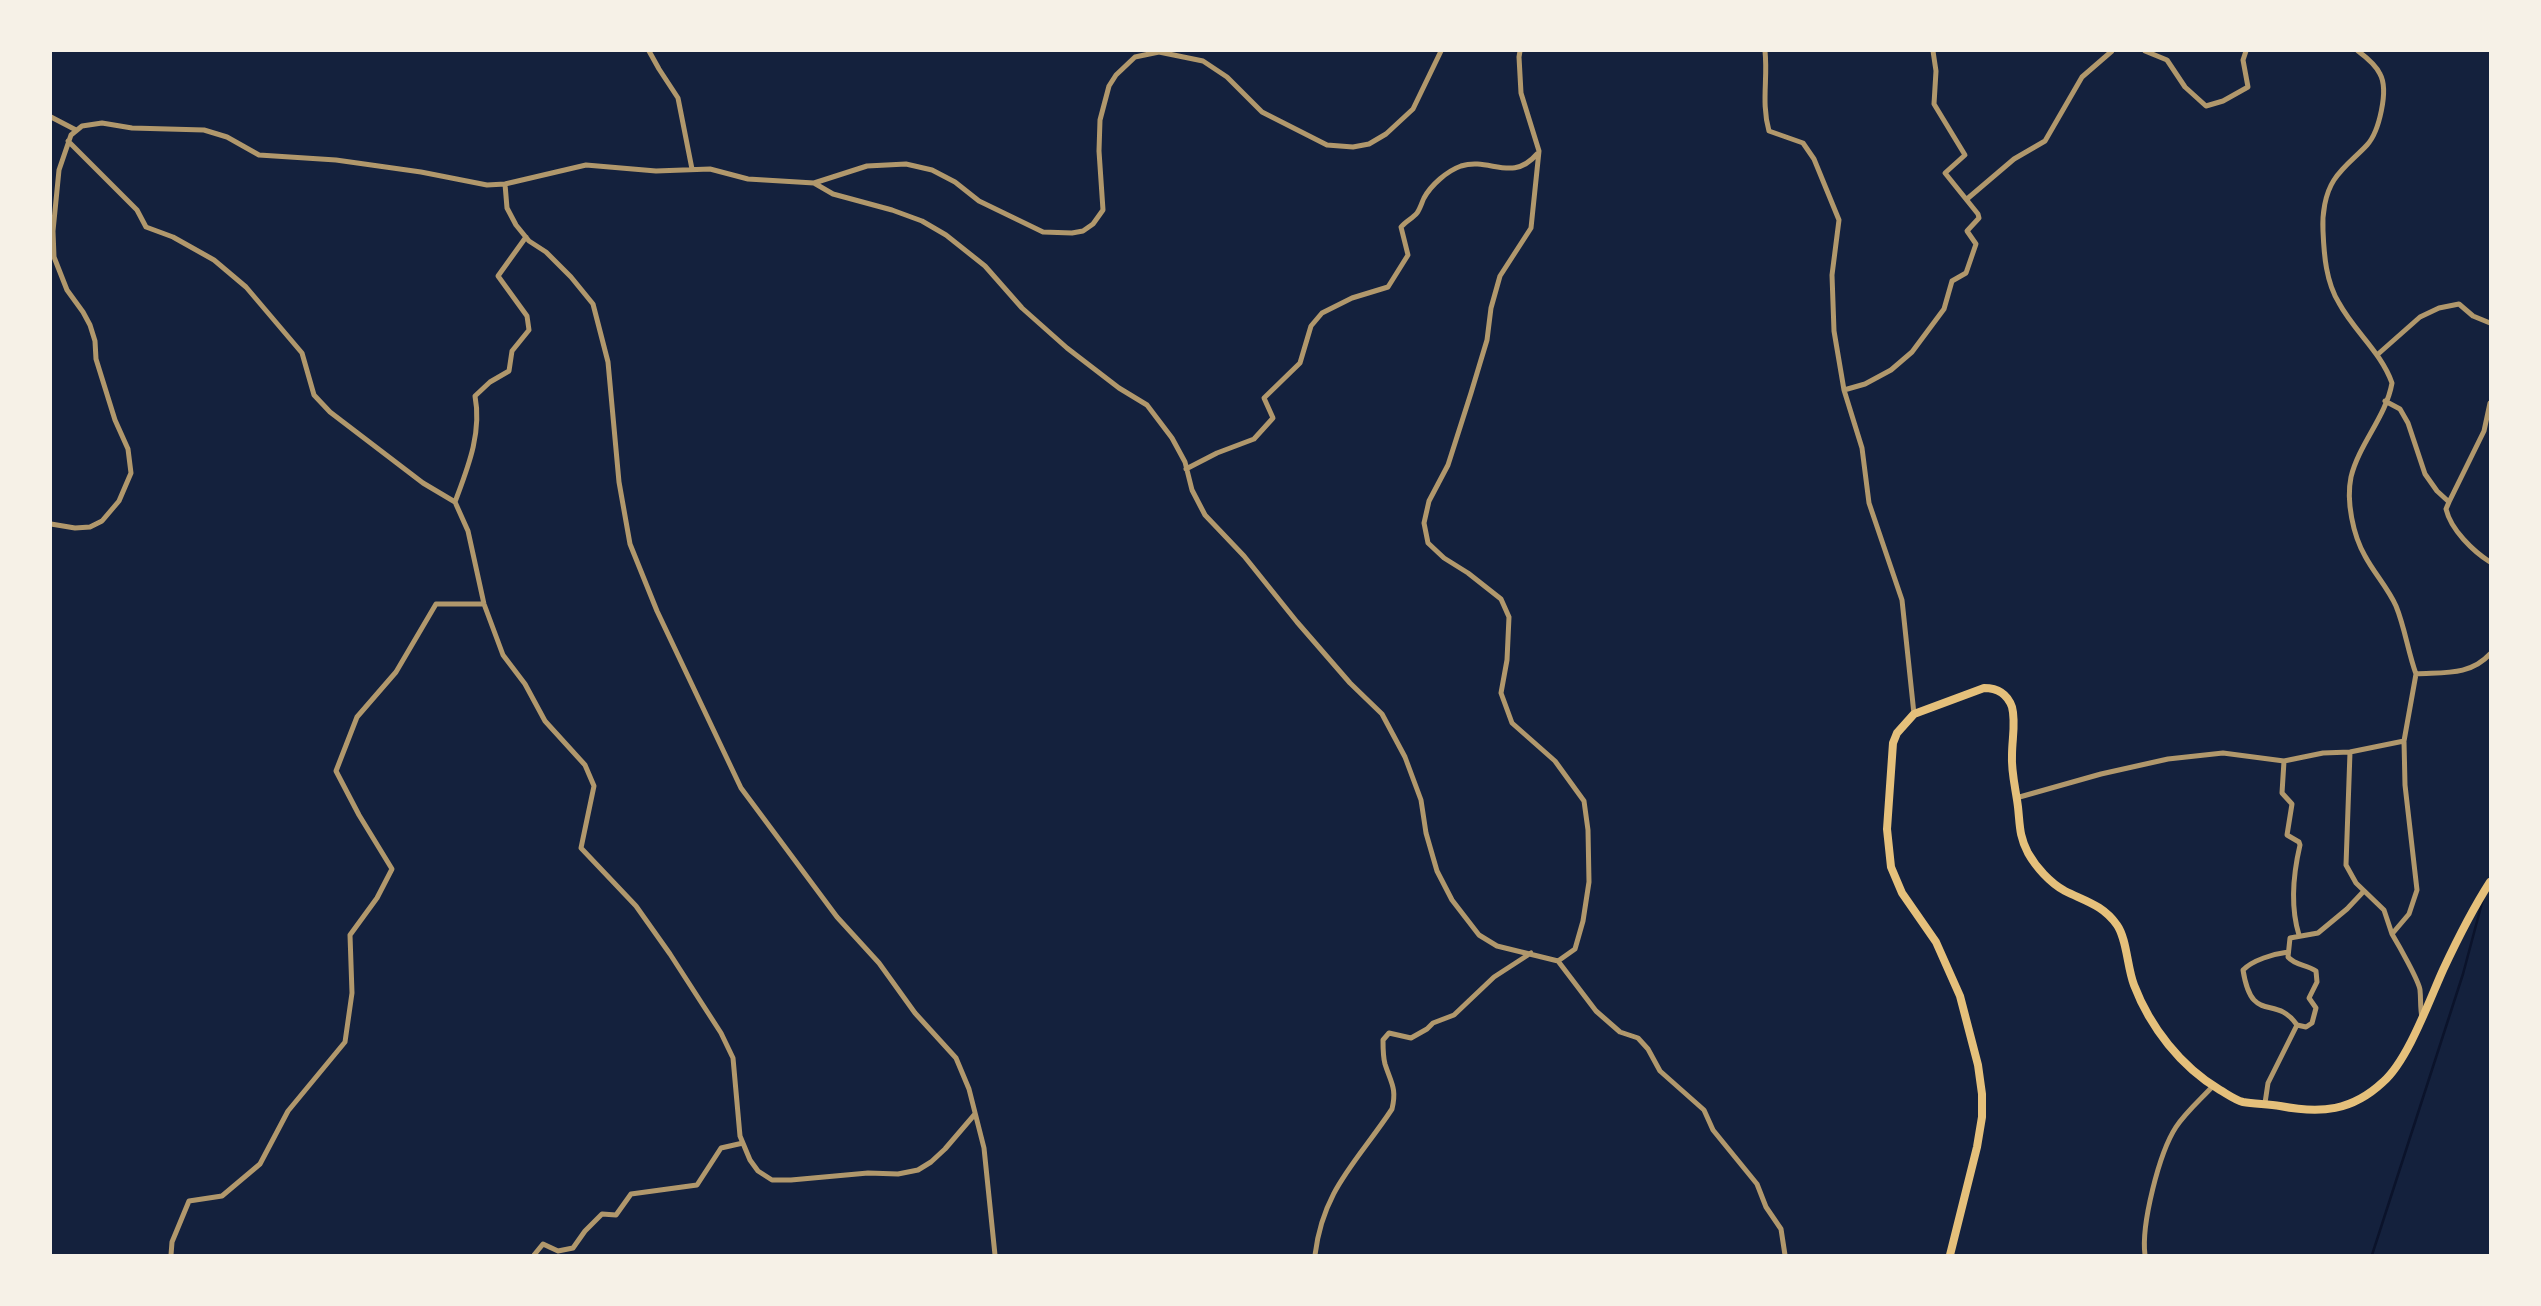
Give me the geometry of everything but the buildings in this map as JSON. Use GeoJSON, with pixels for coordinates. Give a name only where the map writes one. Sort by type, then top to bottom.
{"type":"FeatureCollection","features":[{"type":"Feature","properties":{"kind":"main road"},"geometry":{"type":"LineString","coordinates":[[1950,1255],[1977,1147],[1982,1117],[1982,1094],[1978,1065],[1960,996],[1936,942],[1902,893],[1891,867],[1887,829],[1893,743],[1897,733],[1914,714],[1984,688],[1993,688],[2004,694],[2012,710],[2012,754],[2020,833],[2030,855],[2058,886],[2097,905],[2117,925],[2125,944],[2134,984],[2152,1020],[2182,1060],[2213,1086],[2243,1102],[2265,1102],[2317,1110],[2353,1104],[2389,1076],[2422,1018],[2463,930],[2490,881]]}},
{"type":"Feature","properties":{"kind":"street"},"geometry":{"type":"LineString","coordinates":[[649,51],[678,98],[692,169]]}},
{"type":"Feature","properties":{"kind":"street"},"geometry":{"type":"LineString","coordinates":[[51,524],[75,528],[96,524],[114,508],[129,483],[131,473],[128,449],[96,359],[95,341],[83,312],[67,290],[54,257],[53,231],[59,170],[68,141],[82,126],[102,123],[132,128],[204,130],[227,137],[259,155],[336,160],[421,172],[478,184],[505,184],[586,165],[656,171],[710,169],[748,179],[814,183],[867,166],[921,166],[955,182],[979,201],[1034,229],[1078,233],[1093,224],[1103,210],[1100,120],[1109,86],[1115,75],[1135,57],[1159,51],[1203,61],[1227,77],[1262,112],[1327,145],[1353,148],[1368,144],[1386,134],[1413,109],[1440,51]]}},
{"type":"Feature","properties":{"kind":"street"},"geometry":{"type":"LineString","coordinates":[[1520,51],[1518,57],[1521,93],[1539,151],[1531,229],[1500,276],[1471,393],[1448,465],[1429,501],[1424,523],[1428,543],[1444,558],[1501,599],[1509,617],[1502,693],[1512,723],[1555,761],[1584,801],[1588,830],[1589,882],[1583,921],[1575,948],[1558,961]]}},
{"type":"Feature","properties":{"kind":"street"},"geometry":{"type":"LineString","coordinates":[[1765,51],[1764,111],[1769,131],[1803,143],[1814,159],[1839,220],[1832,275],[1834,331],[1844,390],[1862,448],[1869,503],[1902,600],[1914,714]]}},
{"type":"Feature","properties":{"kind":"street"},"geometry":{"type":"LineString","coordinates":[[1844,390],[1865,384],[1891,370],[1912,352],[1944,309],[1952,281],[1966,273],[1976,244],[1967,231],[1979,218],[1978,214],[1945,173],[1965,155],[1934,104],[1937,71],[1933,51]]}},
{"type":"Feature","properties":{"kind":"street"},"geometry":{"type":"LineString","coordinates":[[1967,199],[2014,159],[2045,141],[2082,77],[2112,51]]}},
{"type":"Feature","properties":{"kind":"street"},"geometry":{"type":"LineString","coordinates":[[2145,51],[2167,61],[2185,87],[2206,106],[2223,101],[2248,87],[2243,60],[2246,51]]}},
{"type":"Feature","properties":{"kind":"street"},"geometry":{"type":"LineString","coordinates":[[2358,51],[2372,64],[2383,82],[2379,123],[2369,144],[2344,168],[2330,188],[2323,218],[2324,257],[2338,303],[2377,355],[2392,383],[2365,439],[2351,477],[2353,525],[2360,545],[2397,609],[2416,674],[2404,741],[2405,785],[2417,890],[2409,914],[2392,934]]}},
{"type":"Feature","properties":{"kind":"street"},"geometry":{"type":"LineString","coordinates":[[51,117],[76,130]]}},
{"type":"Feature","properties":{"kind":"street"},"geometry":{"type":"LineString","coordinates":[[68,141],[131,202],[146,228],[173,237],[214,260],[264,305],[302,353],[314,395],[330,412],[422,483],[455,502],[468,531],[484,604],[503,655],[525,684],[545,721],[585,765],[594,786],[581,848],[636,906],[722,1033],[733,1058],[740,1136],[758,1171],[772,1180],[829,1178],[868,1173],[898,1174],[918,1170],[932,1162],[975,1114]]}},
{"type":"Feature","properties":{"kind":"street"},"geometry":{"type":"LineString","coordinates":[[1185,469],[1254,439],[1273,418],[1264,398],[1300,363],[1311,326],[1322,313],[1352,298],[1388,287],[1408,256],[1401,227],[1417,213],[1429,188],[1457,167],[1477,164],[1516,169],[1531,161],[1539,151]]}},
{"type":"Feature","properties":{"kind":"street"},"geometry":{"type":"LineString","coordinates":[[814,183],[833,194],[922,221],[956,243],[985,266],[1022,308],[1067,348],[1119,388],[1147,405],[1172,438],[1185,462],[1192,490],[1205,515],[1244,556],[1288,612],[1350,683],[1382,714],[1409,768],[1420,800],[1437,872],[1452,900],[1479,935],[1497,946],[1558,961],[1596,1011],[1620,1032],[1638,1038],[1648,1049],[1660,1071],[1704,1110],[1713,1130],[1757,1184],[1766,1207],[1781,1228],[1785,1255]]}},
{"type":"Feature","properties":{"kind":"street"},"geometry":{"type":"LineString","coordinates":[[505,184],[510,216],[526,237],[572,277],[593,304],[608,362],[619,482],[630,544],[657,611],[741,788],[837,916],[879,963],[915,1013],[956,1058],[970,1089],[984,1148],[995,1255]]}},
{"type":"Feature","properties":{"kind":"street"},"geometry":{"type":"LineString","coordinates":[[455,502],[476,436],[479,414],[475,396],[509,371],[512,351],[529,330],[527,316],[498,276],[526,237]]}},
{"type":"Feature","properties":{"kind":"street"},"geometry":{"type":"LineString","coordinates":[[2377,355],[2420,317],[2439,309],[2459,304],[2473,316],[2490,323]]}},
{"type":"Feature","properties":{"kind":"street"},"geometry":{"type":"LineString","coordinates":[[2385,401],[2400,409],[2408,423],[2425,474],[2449,502]]}},
{"type":"Feature","properties":{"kind":"street"},"geometry":{"type":"LineString","coordinates":[[2490,403],[2484,431],[2446,509],[2452,523],[2466,540],[2490,562]]}},
{"type":"Feature","properties":{"kind":"street"},"geometry":{"type":"LineString","coordinates":[[171,1255],[172,1242],[189,1201],[222,1196],[260,1164],[288,1111],[345,1042],[352,993],[350,936],[377,898],[392,869],[336,772],[357,718],[396,672],[436,604],[484,604]]}},
{"type":"Feature","properties":{"kind":"street"},"geometry":{"type":"LineString","coordinates":[[2416,674],[2465,670],[2476,666],[2490,654]]}},
{"type":"Feature","properties":{"kind":"street"},"geometry":{"type":"LineString","coordinates":[[2016,799],[2101,774],[2194,755],[2223,753],[2284,761],[2404,741]]}},
{"type":"Feature","properties":{"kind":"street"},"geometry":{"type":"LineString","coordinates":[[2350,752],[2346,865],[2363,892],[2384,910],[2392,934],[2420,989],[2422,1018]]}},
{"type":"Feature","properties":{"kind":"street"},"geometry":{"type":"LineString","coordinates":[[2284,761],[2281,793],[2292,804],[2287,835],[2300,845],[2292,881],[2295,921],[2299,935]]}},
{"type":"Feature","properties":{"kind":"street"},"geometry":{"type":"LineString","coordinates":[[2288,952],[2274,954],[2249,964],[2243,970],[2250,999],[2263,1008],[2281,1011],[2297,1026],[2306,1027],[2312,1023],[2316,1008],[2309,998],[2317,982],[2316,971],[2309,966],[2293,962],[2288,957],[2290,938],[2318,933],[2363,892]]}},
{"type":"Feature","properties":{"kind":"street"},"geometry":{"type":"LineString","coordinates":[[1315,1255],[1318,1229],[1329,1199],[1392,1109],[1395,1098],[1394,1082],[1384,1062],[1383,1041],[1389,1033],[1411,1038],[1433,1023],[1454,1015],[1493,977],[1532,953]]}},
{"type":"Feature","properties":{"kind":"street"},"geometry":{"type":"LineString","coordinates":[[2265,1102],[2268,1083],[2297,1026]]}},
{"type":"Feature","properties":{"kind":"street"},"geometry":{"type":"LineString","coordinates":[[2145,1255],[2149,1208],[2166,1148],[2176,1128],[2213,1086]]}},
{"type":"Feature","properties":{"kind":"street"},"geometry":{"type":"LineString","coordinates":[[534,1255],[543,1244],[558,1251],[573,1248],[602,1214],[616,1215],[631,1194],[696,1185],[721,1148],[743,1143]]}},
{"type":"Feature","properties":{"kind":"waterway"},"geometry":{"type":"LineString","coordinates":[[2372,1255],[2463,974],[2483,899]]}}]}
